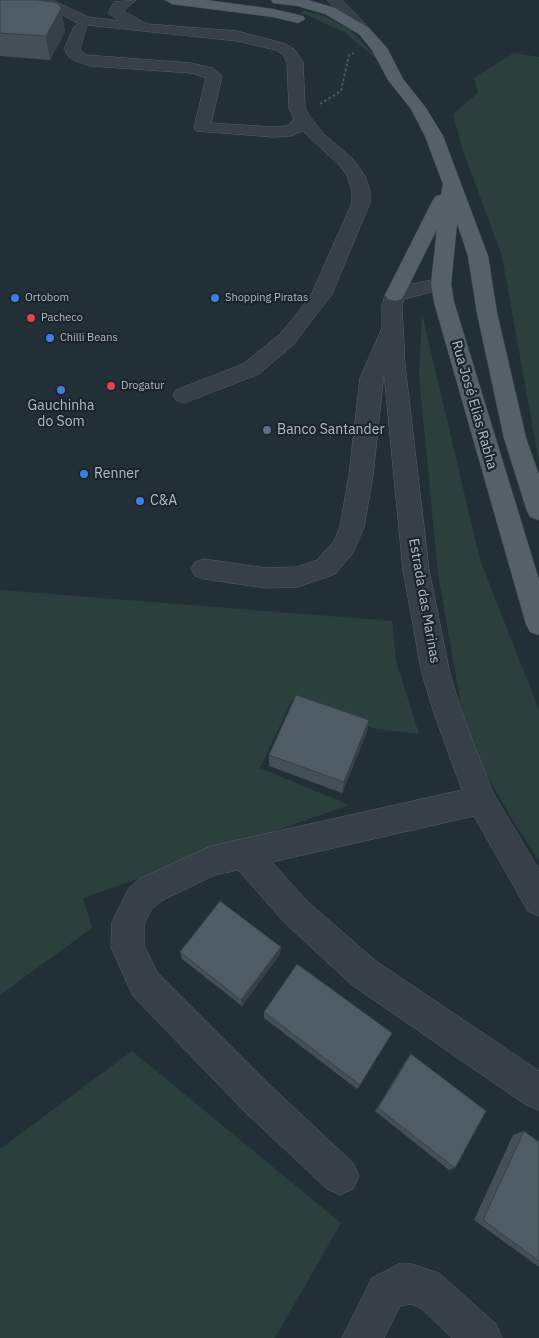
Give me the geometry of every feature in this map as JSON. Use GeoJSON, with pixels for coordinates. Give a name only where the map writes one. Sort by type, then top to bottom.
{"type":"FeatureCollection","features":[{"type":"Feature","properties":{"kind":"main road"},"geometry":{"type":"LineString","coordinates":[[172,0],[273,13],[308,22]]}},
{"type":"Feature","properties":{"kind":"main road"},"geometry":{"type":"LineString","coordinates":[[278,0],[305,1],[330,10],[364,31]]}},
{"type":"Feature","properties":{"kind":"main road"},"geometry":{"type":"LineString","coordinates":[[205,4],[251,6],[305,1]]}},
{"type":"Feature","properties":{"kind":"main road","name":"Rua José Elias Rabha"},"geometry":{"type":"LineString","coordinates":[[364,31],[379,48],[396,80],[418,108],[434,136],[452,181],[479,261],[488,313],[515,438],[539,511]]}},
{"type":"Feature","properties":{"kind":"main road"},"geometry":{"type":"LineString","coordinates":[[362,51],[396,80]]}},
{"type":"Feature","properties":{"kind":"main road"},"geometry":{"type":"LineString","coordinates":[[452,181],[402,292],[442,293],[473,273],[479,261]]}},
{"type":"Feature","properties":{"kind":"main road","name":"Rua José Elias Rabha"},"geometry":{"type":"LineString","coordinates":[[452,181],[442,293],[539,624]]}},
{"type":"Feature","properties":{"kind":"street"},"geometry":{"type":"LineString","coordinates":[[40,0],[82,20],[148,30],[237,36],[281,47],[289,52],[295,62],[296,108],[302,119],[319,139],[347,163],[356,176],[361,191],[360,203],[322,294],[304,319],[265,359],[236,377],[184,395]]}},
{"type":"Feature","properties":{"kind":"street"},"geometry":{"type":"LineString","coordinates":[[129,0],[119,5],[115,13],[148,30]]}},
{"type":"Feature","properties":{"kind":"street","name":"Rua José Elias Rabha"},"geometry":{"type":"LineString","coordinates":[[334,0],[364,31]]}},
{"type":"Feature","properties":{"kind":"street"},"geometry":{"type":"LineString","coordinates":[[81,27],[72,49],[74,54],[81,58],[90,61],[191,68],[206,71],[214,77],[202,128],[273,132],[291,131],[298,127],[302,119]]}},
{"type":"Feature","properties":{"kind":"street","name":"Estrada das Marinas"},"geometry":{"type":"LineString","coordinates":[[402,292],[392,326],[394,365],[416,570],[436,674],[448,716],[481,800],[539,900]]}},
{"type":"Feature","properties":{"kind":"street"},"geometry":{"type":"LineString","coordinates":[[204,569],[266,578],[298,577],[326,566],[344,546],[352,527],[361,475],[371,378],[392,326]]}},
{"type":"Feature","properties":{"kind":"street"},"geometry":{"type":"LineString","coordinates":[[340,1176],[258,1099],[145,984],[127,946],[128,922],[140,899],[150,890],[211,861],[481,800]]}},
{"type":"Feature","properties":{"kind":"street"},"geometry":{"type":"LineString","coordinates":[[244,853],[297,913],[364,973],[539,1092]]}},
{"type":"Feature","properties":{"kind":"street"},"geometry":{"type":"LineString","coordinates":[[362,1338],[386,1292],[399,1284],[412,1284],[425,1288],[436,1295],[482,1338]]}},
{"type":"Feature","properties":{"kind":"path"},"geometry":{"type":"LineString","coordinates":[[302,119],[341,91],[349,55],[362,51]]}},
{"type":"Feature","properties":{"kind":"green space"},"geometry":{"type":"Polygon","coordinates":[[[305,11],[325,16],[351,30],[381,63],[344,32],[300,12],[305,11]]]}},
{"type":"Feature","properties":{"kind":"green space"},"geometry":{"type":"Polygon","coordinates":[[[514,53],[539,57],[539,462],[502,256],[462,148],[453,114],[478,93],[474,78],[514,53]]]}},
{"type":"Feature","properties":{"kind":"green space"},"geometry":{"type":"Polygon","coordinates":[[[422,314],[480,560],[539,710],[539,860],[513,821],[477,758],[464,722],[438,574],[419,376],[422,314]]]}},
{"type":"Feature","properties":{"kind":"green space"},"geometry":{"type":"Polygon","coordinates":[[[0,590],[392,621],[396,661],[419,734],[376,729],[292,700],[260,768],[349,805],[83,898],[92,928],[0,995],[0,590]]]}},
{"type":"Feature","properties":{"kind":"green space"},"geometry":{"type":"Polygon","coordinates":[[[132,1051],[341,1223],[275,1338],[0,1338],[0,1149],[132,1051]]]}},
{"type":"Feature","properties":{"kind":"building"},"geometry":{"type":"Polygon","coordinates":[[[0,0],[53,2],[59,4],[61,9],[46,36],[0,33],[0,0]]]}},
{"type":"Feature","properties":{"kind":"building"},"geometry":{"type":"Polygon","coordinates":[[[296,695],[369,720],[344,782],[269,755],[296,695]]]}},
{"type":"Feature","properties":{"kind":"building"},"geometry":{"type":"Polygon","coordinates":[[[220,901],[281,947],[241,1000],[180,952],[220,901]]]}},
{"type":"Feature","properties":{"kind":"building"},"geometry":{"type":"Polygon","coordinates":[[[297,964],[392,1033],[360,1085],[264,1012],[297,964]]]}},
{"type":"Feature","properties":{"kind":"building"},"geometry":{"type":"Polygon","coordinates":[[[411,1054],[486,1111],[455,1168],[378,1108],[411,1054]]]}},
{"type":"Feature","properties":{"kind":"building"},"geometry":{"type":"Polygon","coordinates":[[[524,1131],[539,1142],[539,1261],[483,1220],[524,1131]]]}},
{"type":"Feature","properties":{"kind":"place","name":"Ortobom"},"geometry":{"type":"Point","coordinates":[15,298]}},
{"type":"Feature","properties":{"kind":"place","name":"Shopping Piratas"},"geometry":{"type":"Point","coordinates":[215,298]}},
{"type":"Feature","properties":{"kind":"place","name":"Pacheco"},"geometry":{"type":"Point","coordinates":[31,318]}},
{"type":"Feature","properties":{"kind":"place","name":"Chilli Beans"},"geometry":{"type":"Point","coordinates":[50,338]}},
{"type":"Feature","properties":{"kind":"place","name":"Drogatur"},"geometry":{"type":"Point","coordinates":[111,386]}},
{"type":"Feature","properties":{"kind":"place","name":"Gauchinha do Som"},"geometry":{"type":"Point","coordinates":[61,390]}},
{"type":"Feature","properties":{"kind":"place","name":"Banco Santander"},"geometry":{"type":"Point","coordinates":[267,430]}},
{"type":"Feature","properties":{"kind":"place","name":"Renner"},"geometry":{"type":"Point","coordinates":[84,474]}},
{"type":"Feature","properties":{"kind":"place","name":"C&A"},"geometry":{"type":"Point","coordinates":[140,501]}}]}
